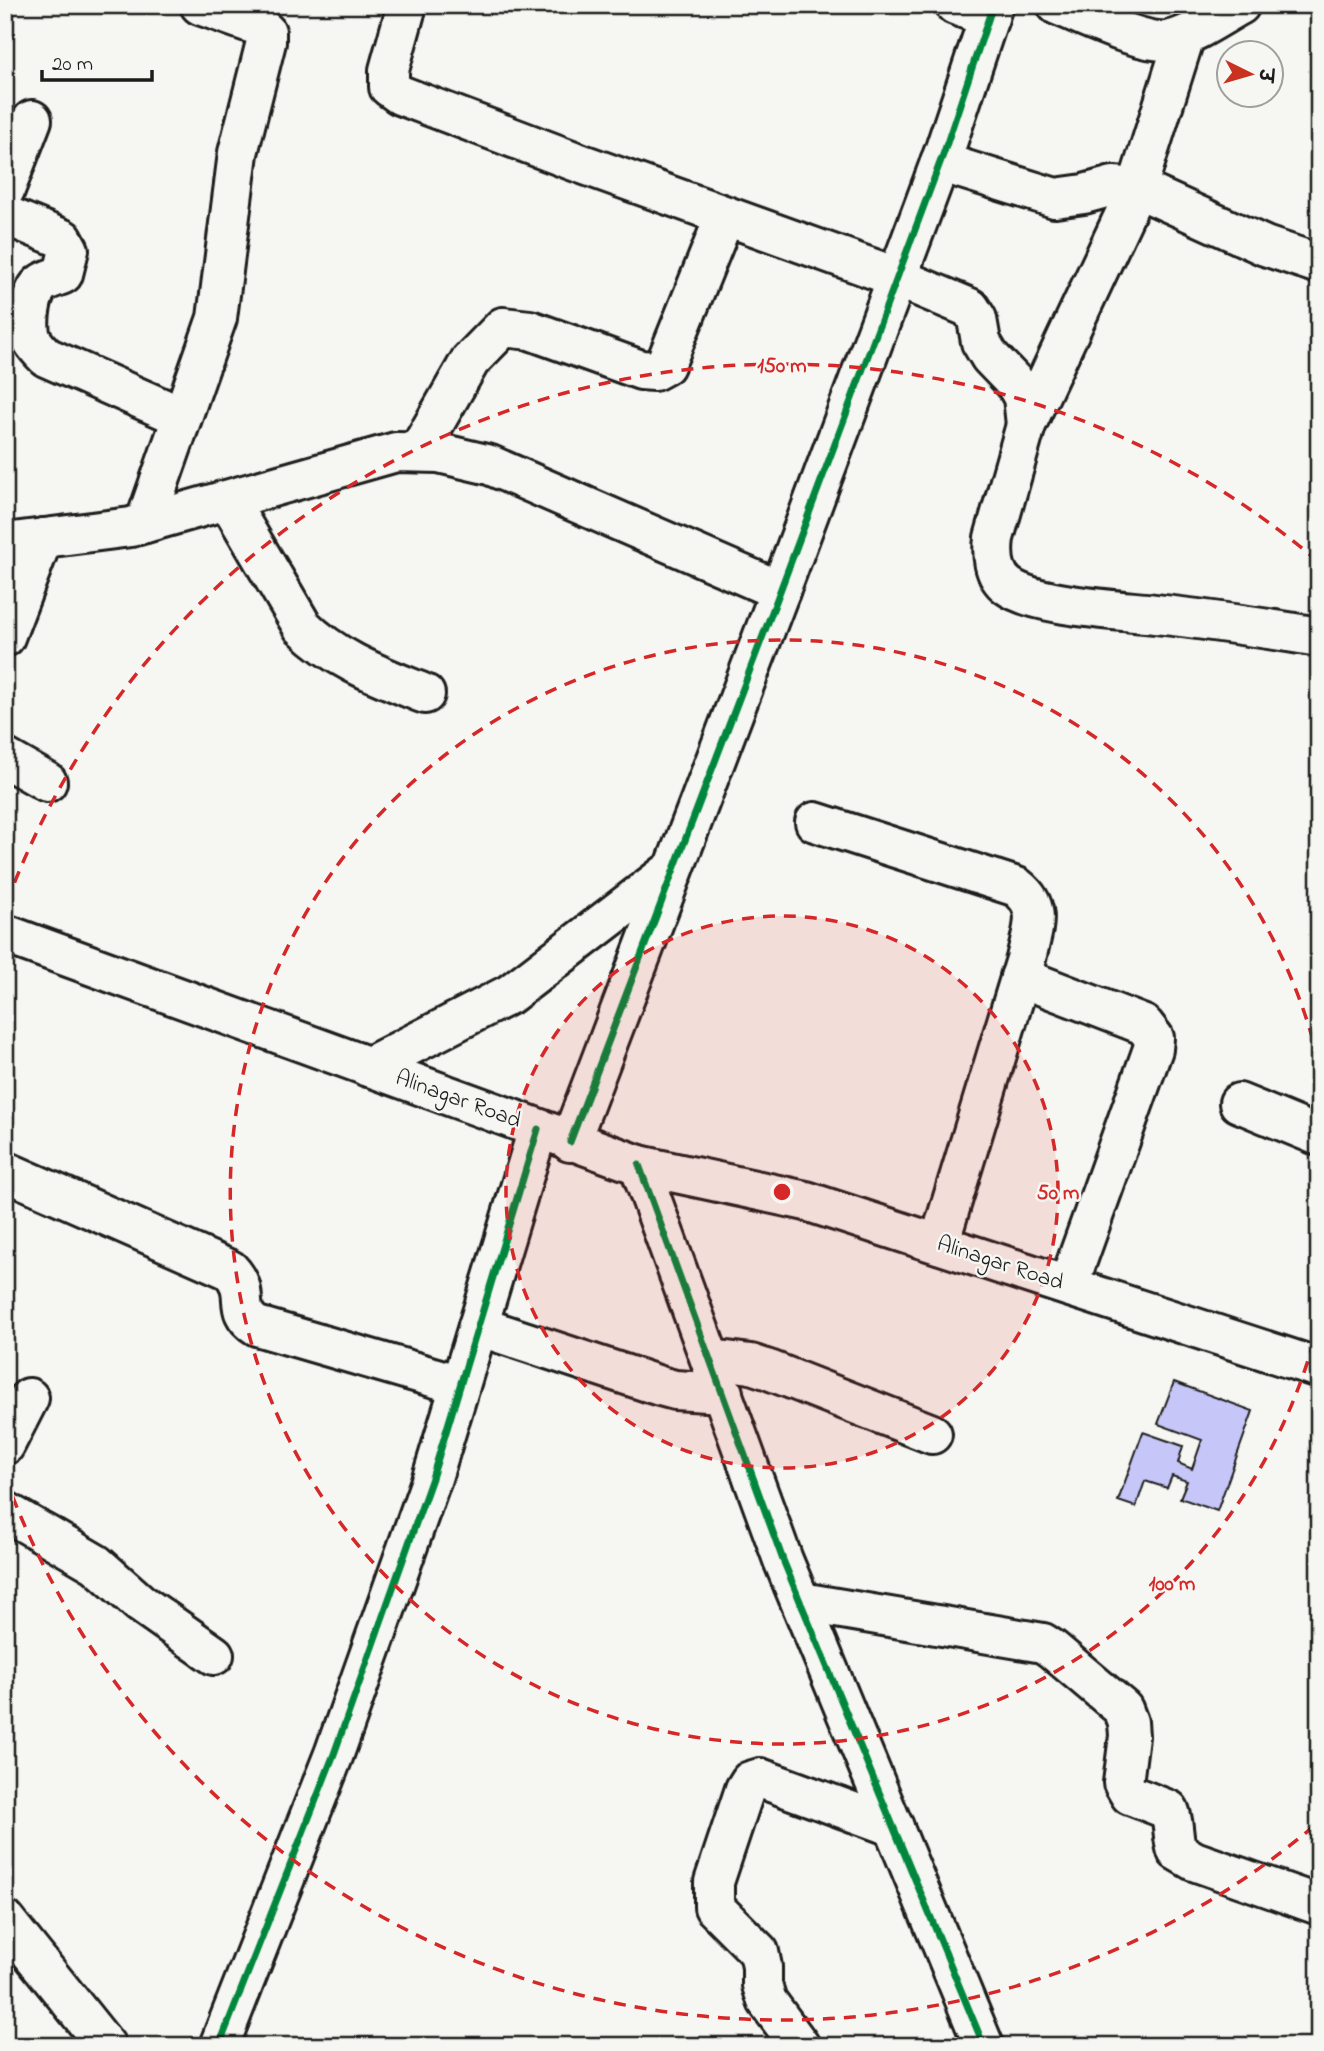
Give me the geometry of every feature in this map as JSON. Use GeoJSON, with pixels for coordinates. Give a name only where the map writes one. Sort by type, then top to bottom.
{"type":"FeatureCollection","features":[{"type":"Feature","properties":{"kind":"street"},"geometry":{"type":"LineString","coordinates":[[145,523],[216,318],[238,153],[267,42],[266,32],[259,26],[200,5]]}},
{"type":"Feature","properties":{"kind":"street"},"geometry":{"type":"LineString","coordinates":[[407,5],[389,70],[389,86],[400,95],[896,277],[970,308],[977,319],[981,342],[1023,397],[1026,425]]}},
{"type":"Feature","properties":{"kind":"street"},"geometry":{"type":"LineString","coordinates":[[1057,5],[1151,41],[1168,41],[1185,36],[1240,5]]}},
{"type":"Feature","properties":{"kind":"street"},"geometry":{"type":"LineString","coordinates":[[219,2046],[334,1754],[432,1478],[478,1326],[554,1135],[673,869],[780,591],[940,162],[979,10]]}},
{"type":"Feature","properties":{"kind":"street"},"geometry":{"type":"LineString","coordinates":[[1185,36],[1136,188],[1026,425],[992,553],[996,569],[1008,586],[1043,600],[1319,636]]}},
{"type":"Feature","properties":{"kind":"street"},"geometry":{"type":"LineString","coordinates":[[5,190],[32,120]]}},
{"type":"Feature","properties":{"kind":"street"},"geometry":{"type":"LineString","coordinates":[[940,162],[1055,198],[1113,186],[1136,188],[1265,246],[1319,264]]}},
{"type":"Feature","properties":{"kind":"street"},"geometry":{"type":"LineString","coordinates":[[5,215],[63,239],[69,250],[63,274],[43,282],[36,290],[29,317],[31,337],[37,348],[46,357],[182,417]]}},
{"type":"Feature","properties":{"kind":"street"},"geometry":{"type":"LineString","coordinates":[[418,453],[470,361],[503,327],[530,330],[641,370],[654,371],[665,365],[725,216]]}},
{"type":"Feature","properties":{"kind":"street"},"geometry":{"type":"LineString","coordinates":[[5,636],[17,540],[131,527],[396,452],[439,453],[490,465],[780,591]]}},
{"type":"Feature","properties":{"kind":"street"},"geometry":{"type":"LineString","coordinates":[[228,500],[303,626],[315,638],[351,664],[425,694]]}},
{"type":"Feature","properties":{"kind":"street"},"geometry":{"type":"LineString","coordinates":[[5,758],[47,782]]}},
{"type":"Feature","properties":{"kind":"street"},"geometry":{"type":"LineString","coordinates":[[815,822],[1017,887],[1028,896],[1035,911],[1020,977],[939,1244]]}},
{"type":"Feature","properties":{"kind":"street"},"geometry":{"type":"LineString","coordinates":[[368,1067],[510,994],[673,869]]}},
{"type":"Feature","properties":{"kind":"street","name":"Alinagar Road"},"geometry":{"type":"LineString","coordinates":[[5,934],[639,1165],[806,1201],[1319,1368]]}},
{"type":"Feature","properties":{"kind":"street"},"geometry":{"type":"LineString","coordinates":[[1020,977],[1144,1026],[1154,1038],[1153,1049],[1068,1286]]}},
{"type":"Feature","properties":{"kind":"street"},"geometry":{"type":"LineString","coordinates":[[1239,1103],[1319,1136]]}},
{"type":"Feature","properties":{"kind":"street"},"geometry":{"type":"LineString","coordinates":[[639,1165],[783,1560],[984,2046]]}},
{"type":"Feature","properties":{"kind":"street"},"geometry":{"type":"LineString","coordinates":[[5,1171],[230,1270],[240,1280],[246,1319],[257,1326],[460,1385]]}},
{"type":"Feature","properties":{"kind":"street"},"geometry":{"type":"LineString","coordinates":[[478,1326],[675,1390],[751,1364],[932,1434]]}},
{"type":"Feature","properties":{"kind":"street"},"geometry":{"type":"LineString","coordinates":[[5,1445],[29,1398]]}},
{"type":"Feature","properties":{"kind":"street"},"geometry":{"type":"LineString","coordinates":[[5,1511],[96,1564],[140,1603],[214,1655]]}},
{"type":"Feature","properties":{"kind":"street"},"geometry":{"type":"LineString","coordinates":[[801,1602],[1031,1641],[1052,1648],[1123,1709],[1129,1736],[1123,1783],[1130,1795],[1169,1810],[1174,1822],[1173,1839],[1177,1851],[1194,1861],[1319,1905]]}},
{"type":"Feature","properties":{"kind":"street"},"geometry":{"type":"LineString","coordinates":[[800,2046],[767,2001],[762,1985],[759,1952],[714,1907],[714,1882],[745,1789],[750,1781],[760,1778],[770,1780],[894,1827]]}},
{"type":"Feature","properties":{"kind":"street"},"geometry":{"type":"LineString","coordinates":[[5,1920],[106,2046]]}},
{"type":"Feature","properties":{"kind":"building"},"geometry":{"type":"Polygon","coordinates":[[[1174,1382],[1253,1411],[1217,1511],[1180,1498],[1187,1481],[1172,1476],[1167,1488],[1145,1481],[1136,1507],[1118,1501],[1143,1432],[1183,1446],[1178,1463],[1192,1469],[1202,1440],[1158,1424],[1174,1382]]]}},
{"type":"Feature","properties":{"kind":"cycle path"},"geometry":{"type":"LineString","coordinates":[[570,1142],[944,152],[993,5]]}},
{"type":"Feature","properties":{"kind":"cycle path"},"geometry":{"type":"LineString","coordinates":[[219,2046],[334,1754],[432,1478],[538,1129]]}},
{"type":"Feature","properties":{"kind":"cycle path"},"geometry":{"type":"LineString","coordinates":[[639,1165],[783,1560],[984,2046]]}}]}
